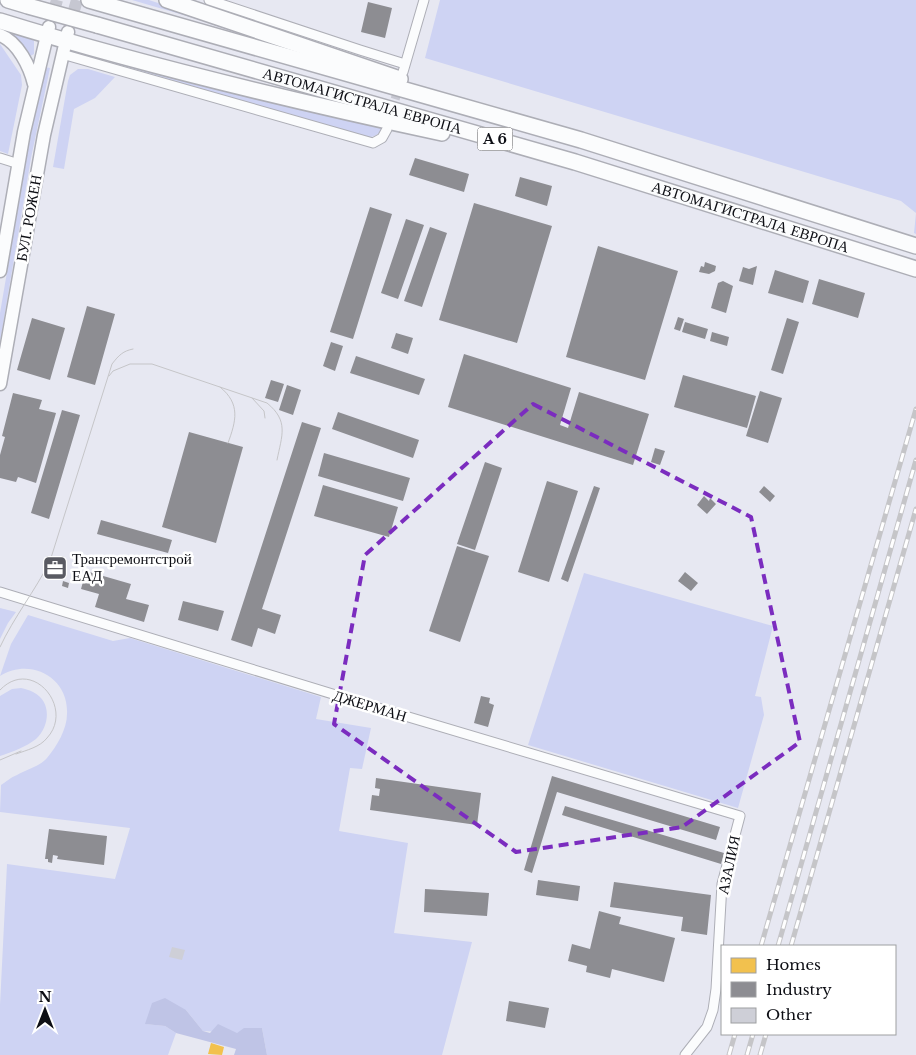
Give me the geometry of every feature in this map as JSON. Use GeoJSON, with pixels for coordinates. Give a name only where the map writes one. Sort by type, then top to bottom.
{"type":"FeatureCollection","features":[{"type":"Feature","properties":{"kind":"highway","name":"АВТОМАГИСТРАЛА ЕВРОПА"},"geometry":{"type":"LineString","coordinates":[[8,0],[575,162],[916,269]]}},
{"type":"Feature","properties":{"kind":"highway"},"geometry":{"type":"LineString","coordinates":[[167,0],[581,140]]}},
{"type":"Feature","properties":{"kind":"highway","name":"АВТОМАГИСТРАЛА ЕВРОПА"},"geometry":{"type":"LineString","coordinates":[[96,2],[581,140],[916,246]]}},
{"type":"Feature","properties":{"kind":"highway"},"geometry":{"type":"LineString","coordinates":[[0,22],[65,42],[314,106],[575,162]]}},
{"type":"Feature","properties":{"kind":"main road"},"geometry":{"type":"LineString","coordinates":[[0,35],[8,38],[15,46],[31,74],[35,86]]}},
{"type":"Feature","properties":{"kind":"main road","name":"БУЛ. РОЖЕН"},"geometry":{"type":"LineString","coordinates":[[0,271],[19,164],[47,37]]}},
{"type":"Feature","properties":{"kind":"main road","name":"БУЛ. РОЖЕН"},"geometry":{"type":"LineString","coordinates":[[0,384],[44,135],[65,42]]}},
{"type":"Feature","properties":{"kind":"street"},"geometry":{"type":"LineString","coordinates":[[209,0],[404,68],[424,0]]}},
{"type":"Feature","properties":{"kind":"street"},"geometry":{"type":"LineString","coordinates":[[65,42],[373,143],[382,138],[386,129]]}},
{"type":"Feature","properties":{"kind":"street"},"geometry":{"type":"LineString","coordinates":[[0,158],[19,164]]}},
{"type":"Feature","properties":{"kind":"street","name":"ДЖЕРМАН"},"geometry":{"type":"LineString","coordinates":[[0,592],[740,816]]}},
{"type":"Feature","properties":{"kind":"street","name":"АЗАЛИЯ"},"geometry":{"type":"LineString","coordinates":[[685,1055],[706,1027],[713,1010],[722,884],[740,816]]}},
{"type":"Feature","properties":{"kind":"highlighted area"},"geometry":{"type":"Polygon","coordinates":[[[533,404],[751,517],[800,742],[682,827],[516,852],[334,724],[365,555],[533,404]]]}},
{"type":"Feature","properties":{"kind":"shaded area"},"geometry":{"type":"Polygon","coordinates":[[[132,0],[149,0],[279,43],[132,0]]]}},
{"type":"Feature","properties":{"kind":"shaded area"},"geometry":{"type":"Polygon","coordinates":[[[440,0],[916,0],[916,213],[901,201],[425,58],[440,0]]]}},
{"type":"Feature","properties":{"kind":"shaded area"},"geometry":{"type":"Polygon","coordinates":[[[0,25],[30,36],[34,41],[34,54],[27,58],[0,30],[0,25]]]}},
{"type":"Feature","properties":{"kind":"shaded area"},"geometry":{"type":"Polygon","coordinates":[[[76,35],[260,87],[76,38],[76,35]]]}},
{"type":"Feature","properties":{"kind":"shaded area"},"geometry":{"type":"Polygon","coordinates":[[[0,44],[21,75],[22,85],[8,154],[0,151],[0,44]]]}},
{"type":"Feature","properties":{"kind":"shaded area"},"geometry":{"type":"Polygon","coordinates":[[[86,53],[241,94],[383,128],[375,136],[364,138],[86,53]]]}},
{"type":"Feature","properties":{"kind":"shaded area"},"geometry":{"type":"Polygon","coordinates":[[[45,67],[50,68],[31,158],[0,342],[0,313],[30,138],[45,67]]]}},
{"type":"Feature","properties":{"kind":"shaded area"},"geometry":{"type":"Polygon","coordinates":[[[78,69],[88,69],[115,77],[95,98],[74,109],[64,169],[53,167],[68,81],[70,75],[78,69]]]}},
{"type":"Feature","properties":{"kind":"shaded area"},"geometry":{"type":"Polygon","coordinates":[[[916,213],[916,234],[914,233],[916,213]]]}},
{"type":"Feature","properties":{"kind":"shaded area"},"geometry":{"type":"Polygon","coordinates":[[[584,573],[773,626],[755,696],[761,697],[764,715],[738,808],[528,745],[584,573]]]}},
{"type":"Feature","properties":{"kind":"shaded area"},"geometry":{"type":"Polygon","coordinates":[[[0,608],[16,612],[0,639],[0,608]]]}},
{"type":"Feature","properties":{"kind":"shaded area"},"geometry":{"type":"Polygon","coordinates":[[[28,615],[113,641],[130,638],[321,697],[316,719],[371,728],[362,769],[350,768],[339,831],[408,843],[394,933],[472,942],[442,1055],[267,1055],[262,1028],[237,1033],[203,1031],[186,1010],[146,1024],[165,1026],[176,1033],[168,1055],[0,1055],[0,1005],[7,864],[115,879],[130,828],[0,812],[1,785],[40,764],[47,758],[61,737],[67,720],[66,701],[62,690],[46,674],[35,670],[23,669],[0,676],[11,644],[28,615]]]}},
{"type":"Feature","properties":{"kind":"shaded area"},"geometry":{"type":"Polygon","coordinates":[[[21,688],[33,692],[43,701],[46,707],[46,721],[41,734],[36,739],[23,747],[0,756],[0,696],[12,689],[21,688]]]}},
{"type":"Feature","properties":{"kind":"shaded area"},"geometry":{"type":"Polygon","coordinates":[[[165,998],[186,1010],[203,1031],[210,1033],[218,1024],[237,1033],[244,1028],[262,1028],[267,1055],[234,1055],[236,1049],[176,1033],[165,1026],[145,1024],[152,1003],[165,998]]]}},
{"type":"Feature","properties":{"kind":"building: Homes"},"geometry":{"type":"Polygon","coordinates":[[[211,1043],[224,1047],[222,1055],[208,1054],[211,1043]]]}},
{"type":"Feature","properties":{"kind":"building: Industry"},"geometry":{"type":"Polygon","coordinates":[[[368,2],[392,8],[385,38],[361,32],[368,2]]]}},
{"type":"Feature","properties":{"kind":"building: Industry"},"geometry":{"type":"Polygon","coordinates":[[[415,158],[469,174],[464,192],[409,175],[415,158]]]}},
{"type":"Feature","properties":{"kind":"building: Industry"},"geometry":{"type":"Polygon","coordinates":[[[520,177],[552,186],[547,206],[515,196],[520,177]]]}},
{"type":"Feature","properties":{"kind":"building: Industry"},"geometry":{"type":"Polygon","coordinates":[[[474,203],[552,226],[517,343],[439,320],[474,203]]]}},
{"type":"Feature","properties":{"kind":"building: Industry"},"geometry":{"type":"Polygon","coordinates":[[[370,207],[392,214],[353,339],[330,332],[370,207]]]}},
{"type":"Feature","properties":{"kind":"building: Industry"},"geometry":{"type":"Polygon","coordinates":[[[406,219],[424,225],[398,299],[381,293],[406,219]]]}},
{"type":"Feature","properties":{"kind":"building: Industry"},"geometry":{"type":"Polygon","coordinates":[[[430,227],[447,233],[422,307],[404,301],[430,227]]]}},
{"type":"Feature","properties":{"kind":"building: Industry"},"geometry":{"type":"Polygon","coordinates":[[[598,246],[678,271],[645,380],[566,357],[598,246]]]}},
{"type":"Feature","properties":{"kind":"building: Industry"},"geometry":{"type":"Polygon","coordinates":[[[705,262],[716,266],[715,271],[709,274],[699,272],[701,266],[704,267],[705,262]]]}},
{"type":"Feature","properties":{"kind":"building: Industry"},"geometry":{"type":"Polygon","coordinates":[[[757,266],[753,285],[739,281],[743,267],[749,269],[757,266]]]}},
{"type":"Feature","properties":{"kind":"building: Industry"},"geometry":{"type":"Polygon","coordinates":[[[775,270],[809,281],[803,303],[768,293],[775,270]]]}},
{"type":"Feature","properties":{"kind":"building: Industry"},"geometry":{"type":"Polygon","coordinates":[[[819,279],[865,293],[858,318],[812,304],[819,279]]]}},
{"type":"Feature","properties":{"kind":"building: Industry"},"geometry":{"type":"Polygon","coordinates":[[[723,281],[733,286],[726,313],[711,308],[718,283],[723,281]]]}},
{"type":"Feature","properties":{"kind":"building: Industry"},"geometry":{"type":"Polygon","coordinates":[[[87,306],[115,314],[95,385],[67,377],[87,306]]]}},
{"type":"Feature","properties":{"kind":"building: Industry"},"geometry":{"type":"Polygon","coordinates":[[[678,317],[684,319],[680,331],[674,329],[678,317]]]}},
{"type":"Feature","properties":{"kind":"building: Industry"},"geometry":{"type":"Polygon","coordinates":[[[32,318],[65,328],[50,380],[17,370],[32,318]]]}},
{"type":"Feature","properties":{"kind":"building: Industry"},"geometry":{"type":"Polygon","coordinates":[[[787,318],[799,322],[783,374],[771,370],[787,318]]]}},
{"type":"Feature","properties":{"kind":"building: Industry"},"geometry":{"type":"Polygon","coordinates":[[[685,322],[708,329],[705,339],[682,332],[685,322]]]}},
{"type":"Feature","properties":{"kind":"building: Industry"},"geometry":{"type":"Polygon","coordinates":[[[712,332],[729,337],[727,346],[710,341],[712,332]]]}},
{"type":"Feature","properties":{"kind":"building: Industry"},"geometry":{"type":"Polygon","coordinates":[[[396,333],[413,338],[408,354],[391,348],[396,333]]]}},
{"type":"Feature","properties":{"kind":"building: Industry"},"geometry":{"type":"Polygon","coordinates":[[[331,342],[343,346],[335,371],[323,366],[331,342]]]}},
{"type":"Feature","properties":{"kind":"building: Industry"},"geometry":{"type":"Polygon","coordinates":[[[464,354],[571,388],[560,425],[568,428],[579,392],[649,414],[633,465],[448,407],[464,354]]]}},
{"type":"Feature","properties":{"kind":"building: Industry"},"geometry":{"type":"Polygon","coordinates":[[[356,356],[425,379],[419,395],[350,373],[356,356]]]}},
{"type":"Feature","properties":{"kind":"building: Industry"},"geometry":{"type":"Polygon","coordinates":[[[683,375],[756,396],[747,428],[674,407],[683,375]]]}},
{"type":"Feature","properties":{"kind":"building: Industry"},"geometry":{"type":"Polygon","coordinates":[[[271,380],[284,384],[278,402],[265,398],[271,380]]]}},
{"type":"Feature","properties":{"kind":"building: Industry"},"geometry":{"type":"Polygon","coordinates":[[[287,385],[301,390],[293,415],[279,410],[287,385]]]}},
{"type":"Feature","properties":{"kind":"building: Industry"},"geometry":{"type":"Polygon","coordinates":[[[760,391],[782,398],[768,443],[746,436],[760,391]]]}},
{"type":"Feature","properties":{"kind":"building: Industry"},"geometry":{"type":"Polygon","coordinates":[[[13,393],[42,400],[39,409],[56,413],[36,483],[18,477],[16,482],[0,478],[0,455],[5,437],[2,436],[13,393]]]}},
{"type":"Feature","properties":{"kind":"building: Industry"},"geometry":{"type":"Polygon","coordinates":[[[62,410],[80,415],[49,519],[31,513],[62,410]]]}},
{"type":"Feature","properties":{"kind":"building: Industry"},"geometry":{"type":"Polygon","coordinates":[[[338,412],[419,440],[413,458],[332,429],[338,412]]]}},
{"type":"Feature","properties":{"kind":"building: Industry"},"geometry":{"type":"Polygon","coordinates":[[[302,422],[321,428],[262,609],[281,615],[275,634],[258,628],[252,647],[231,640],[302,422]]]}},
{"type":"Feature","properties":{"kind":"building: Industry"},"geometry":{"type":"Polygon","coordinates":[[[189,432],[243,447],[216,543],[162,527],[189,432]]]}},
{"type":"Feature","properties":{"kind":"building: Industry"},"geometry":{"type":"Polygon","coordinates":[[[655,448],[665,451],[660,465],[651,462],[655,448]]]}},
{"type":"Feature","properties":{"kind":"building: Industry"},"geometry":{"type":"Polygon","coordinates":[[[324,453],[410,478],[403,501],[318,476],[324,453]]]}},
{"type":"Feature","properties":{"kind":"building: Industry"},"geometry":{"type":"Polygon","coordinates":[[[485,462],[502,468],[475,550],[457,544],[485,462]]]}},
{"type":"Feature","properties":{"kind":"building: Industry"},"geometry":{"type":"Polygon","coordinates":[[[547,481],[578,491],[549,582],[518,572],[547,481]]]}},
{"type":"Feature","properties":{"kind":"building: Industry"},"geometry":{"type":"Polygon","coordinates":[[[323,485],[398,507],[389,537],[314,516],[323,485]]]}},
{"type":"Feature","properties":{"kind":"building: Industry"},"geometry":{"type":"Polygon","coordinates":[[[594,486],[600,488],[568,582],[561,579],[594,486]]]}},
{"type":"Feature","properties":{"kind":"building: Industry"},"geometry":{"type":"Polygon","coordinates":[[[764,486],[775,496],[770,502],[759,492],[764,486]]]}},
{"type":"Feature","properties":{"kind":"building: Industry"},"geometry":{"type":"Polygon","coordinates":[[[704,496],[709,501],[710,498],[716,504],[707,514],[697,505],[704,496]]]}},
{"type":"Feature","properties":{"kind":"building: Industry"},"geometry":{"type":"Polygon","coordinates":[[[101,520],[172,540],[168,553],[97,534],[101,520]]]}},
{"type":"Feature","properties":{"kind":"building: Industry"},"geometry":{"type":"Polygon","coordinates":[[[457,546],[489,556],[460,642],[429,631],[457,546]]]}},
{"type":"Feature","properties":{"kind":"building: Industry"},"geometry":{"type":"Polygon","coordinates":[[[86,571],[131,584],[126,599],[149,605],[144,622],[95,607],[99,594],[81,589],[86,571]]]}},
{"type":"Feature","properties":{"kind":"building: Industry"},"geometry":{"type":"Polygon","coordinates":[[[685,572],[698,583],[691,591],[678,581],[685,572]]]}},
{"type":"Feature","properties":{"kind":"building: Industry"},"geometry":{"type":"Polygon","coordinates":[[[63,581],[69,583],[68,588],[62,586],[63,581]]]}},
{"type":"Feature","properties":{"kind":"building: Industry"},"geometry":{"type":"Polygon","coordinates":[[[183,601],[224,611],[218,631],[178,620],[183,601]]]}},
{"type":"Feature","properties":{"kind":"building: Industry"},"geometry":{"type":"Polygon","coordinates":[[[481,696],[490,698],[489,703],[494,705],[488,727],[474,723],[481,696]]]}},
{"type":"Feature","properties":{"kind":"building: Industry"},"geometry":{"type":"Polygon","coordinates":[[[552,776],[720,827],[716,840],[557,792],[532,873],[524,870],[552,776]]]}},
{"type":"Feature","properties":{"kind":"building: Industry"},"geometry":{"type":"Polygon","coordinates":[[[376,778],[481,793],[477,825],[370,810],[372,795],[379,796],[380,789],[375,788],[376,778]]]}},
{"type":"Feature","properties":{"kind":"building: Industry"},"geometry":{"type":"Polygon","coordinates":[[[565,806],[724,853],[721,864],[562,815],[565,806]]]}},
{"type":"Feature","properties":{"kind":"building: Industry"},"geometry":{"type":"Polygon","coordinates":[[[49,829],[107,836],[104,865],[57,859],[58,856],[53,855],[52,863],[48,862],[48,859],[45,859],[49,829]]]}},
{"type":"Feature","properties":{"kind":"building: Industry"},"geometry":{"type":"Polygon","coordinates":[[[538,880],[580,886],[578,901],[536,895],[538,880]]]}},
{"type":"Feature","properties":{"kind":"building: Industry"},"geometry":{"type":"Polygon","coordinates":[[[614,882],[711,895],[707,935],[681,931],[683,917],[610,907],[614,882]]]}},
{"type":"Feature","properties":{"kind":"building: Industry"},"geometry":{"type":"Polygon","coordinates":[[[425,889],[489,893],[487,916],[424,912],[425,889]]]}},
{"type":"Feature","properties":{"kind":"building: Industry"},"geometry":{"type":"Polygon","coordinates":[[[599,911],[621,917],[619,924],[675,938],[664,982],[612,969],[610,978],[586,972],[587,966],[568,961],[572,944],[590,949],[599,911]]]}},
{"type":"Feature","properties":{"kind":"building: Industry"},"geometry":{"type":"Polygon","coordinates":[[[509,1001],[549,1008],[545,1028],[506,1021],[509,1001]]]}},
{"type":"Feature","properties":{"kind":"building: Other"},"geometry":{"type":"Polygon","coordinates":[[[172,947],[185,950],[182,960],[169,957],[172,947]]]}},
{"type":"Feature","properties":{"kind":"tunnel"},"geometry":{"type":"LineString","coordinates":[[51,22],[57,0]]}},
{"type":"Feature","properties":{"kind":"tunnel"},"geometry":{"type":"LineString","coordinates":[[69,28],[77,0]]}},
{"type":"Feature","properties":{"kind":"tunnel"},"geometry":{"type":"LineString","coordinates":[[391,112],[400,84]]}},
{"type":"Feature","properties":{"kind":"tram line"},"geometry":{"type":"LineString","coordinates":[[0,647],[50,561],[112,364],[121,354],[133,349]]}},
{"type":"Feature","properties":{"kind":"tram line"},"geometry":{"type":"LineString","coordinates":[[109,376],[113,371],[130,364],[152,364],[267,403],[279,416],[281,422],[282,436],[277,460]]}},
{"type":"Feature","properties":{"kind":"tram line"},"geometry":{"type":"LineString","coordinates":[[220,387],[227,393],[234,406],[235,420],[228,443]]}},
{"type":"Feature","properties":{"kind":"tram line"},"geometry":{"type":"LineString","coordinates":[[252,398],[264,411],[265,418]]}},
{"type":"Feature","properties":{"kind":"tram line"},"geometry":{"type":"LineString","coordinates":[[0,690],[12,681],[25,679],[36,682],[46,690],[53,701],[56,713],[54,726],[47,738],[37,746],[16,754]]}},
{"type":"Feature","properties":{"kind":"tram line"},"geometry":{"type":"LineString","coordinates":[[0,760],[21,751]]}},
{"type":"Feature","properties":{"kind":"railway"},"geometry":{"type":"LineString","coordinates":[[761,945],[916,409]]}},
{"type":"Feature","properties":{"kind":"railway"},"geometry":{"type":"LineString","coordinates":[[778,945],[916,460]]}},
{"type":"Feature","properties":{"kind":"railway"},"geometry":{"type":"LineString","coordinates":[[791,945],[916,509]]}},
{"type":"Feature","properties":{"kind":"railway"},"geometry":{"type":"LineString","coordinates":[[729,1055],[735,1035]]}},
{"type":"Feature","properties":{"kind":"railway"},"geometry":{"type":"LineString","coordinates":[[747,1055],[753,1035]]}},
{"type":"Feature","properties":{"kind":"railway"},"geometry":{"type":"LineString","coordinates":[[760,1055],[766,1035]]}},
{"type":"Feature","properties":{"kind":"place","name":"Трансремонтстрой ЕАД"},"geometry":{"type":"Point","coordinates":[55,568]}}]}
